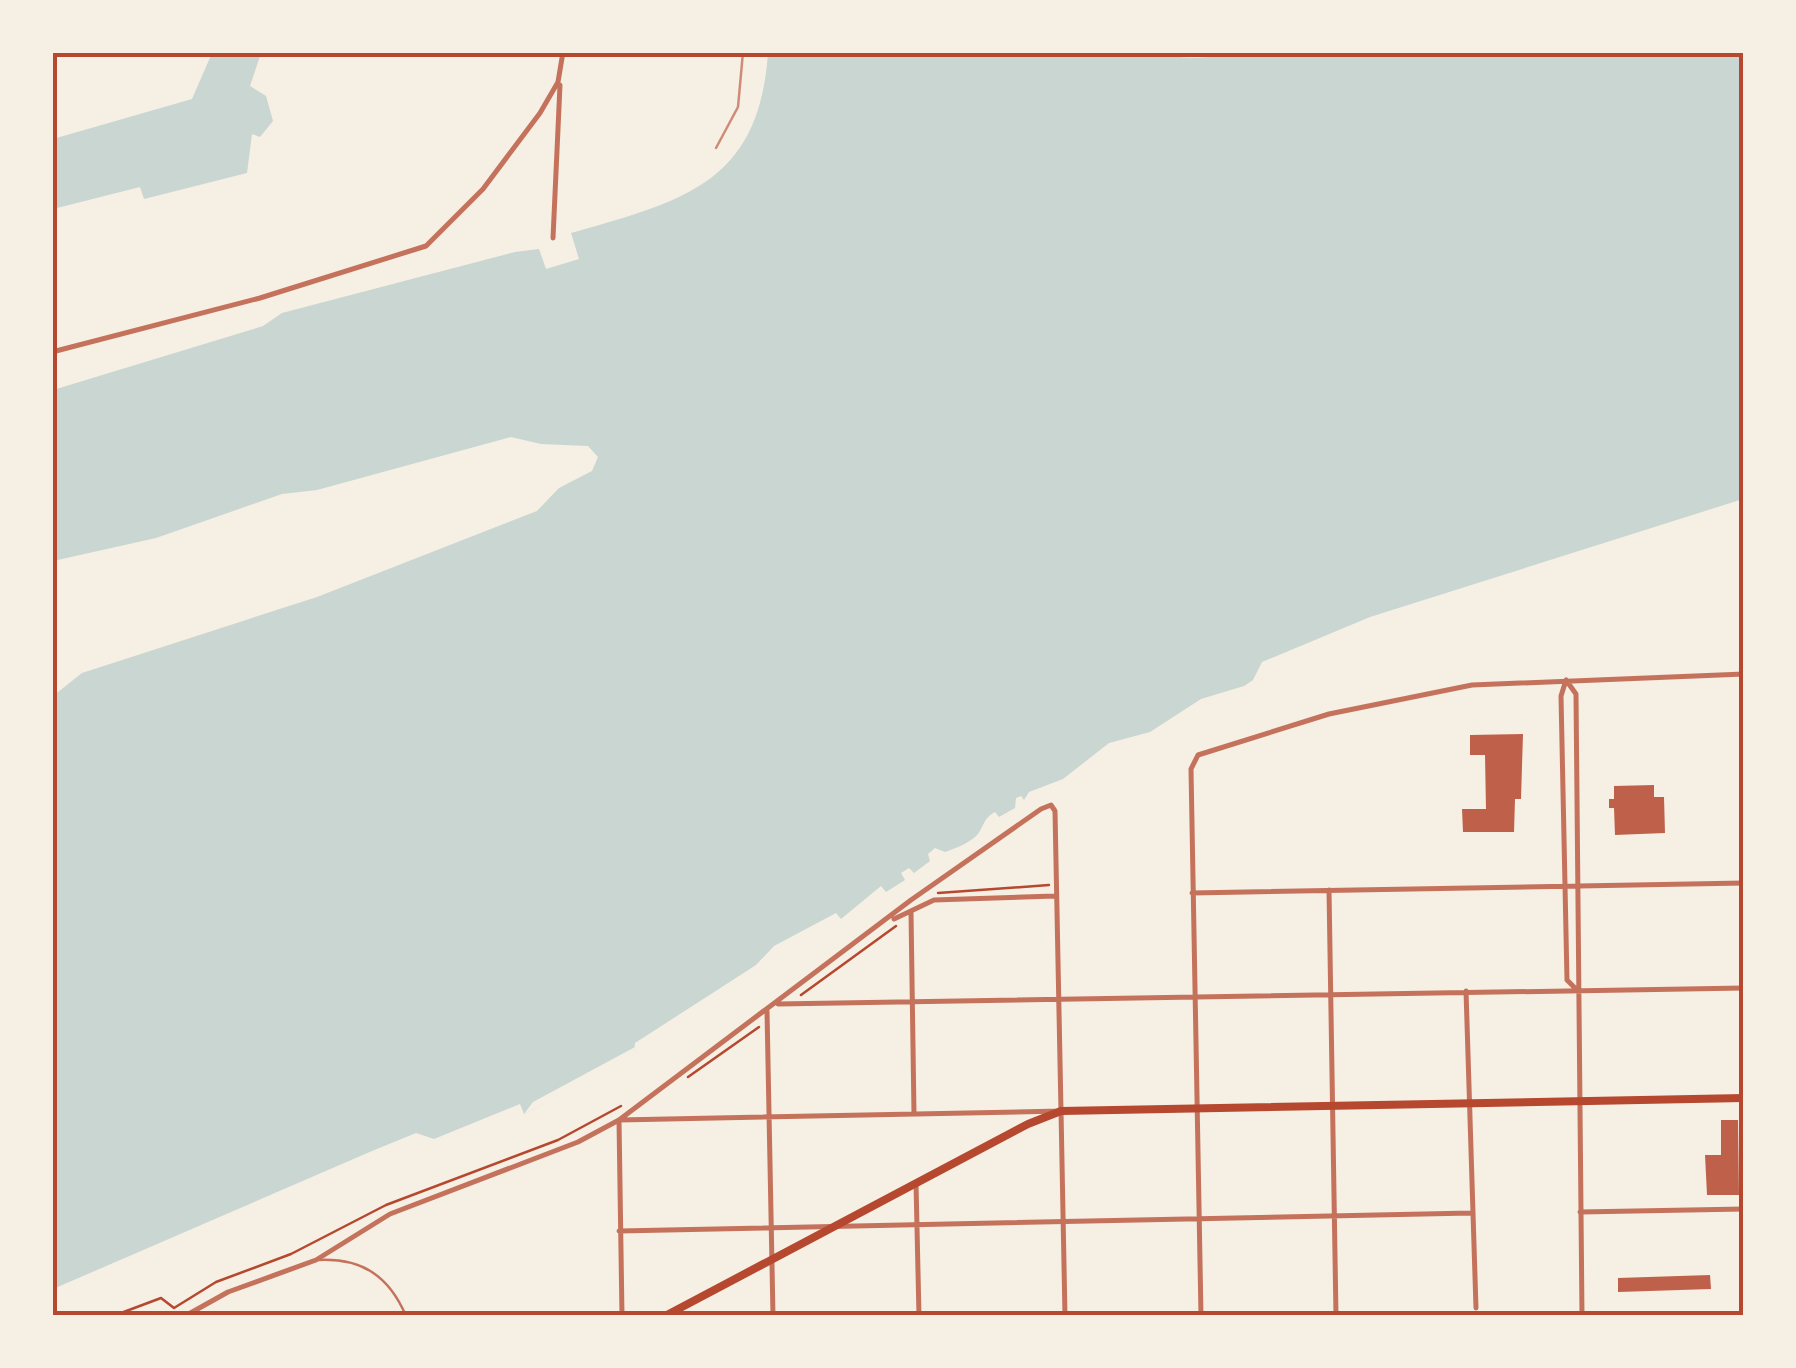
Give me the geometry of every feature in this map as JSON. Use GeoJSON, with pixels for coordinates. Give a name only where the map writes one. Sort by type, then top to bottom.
{"type":"FeatureCollection","features":[{"type":"Feature","properties":{"kind":"main road"},"geometry":{"type":"LineString","coordinates":[[665,1316],[1061,1111],[1744,1098]]}},
{"type":"Feature","properties":{"kind":"street"},"geometry":{"type":"LineString","coordinates":[[553,238],[563,52]]}},
{"type":"Feature","properties":{"kind":"street"},"geometry":{"type":"LineString","coordinates":[[52,352],[260,298],[426,246],[498,171],[551,96],[561,67]]}},
{"type":"Feature","properties":{"kind":"street"},"geometry":{"type":"LineString","coordinates":[[1201,1316],[1192,893],[1191,769],[1195,760],[1207,749],[1391,698],[1472,685],[1743,674],[1744,742]]}},
{"type":"Feature","properties":{"kind":"street"},"geometry":{"type":"LineString","coordinates":[[1566,680],[1561,696],[1567,980],[1576,990]]}},
{"type":"Feature","properties":{"kind":"street"},"geometry":{"type":"LineString","coordinates":[[1566,680],[1576,694],[1582,980],[1576,990],[1582,1316]]}},
{"type":"Feature","properties":{"kind":"street"},"geometry":{"type":"LineString","coordinates":[[186,1316],[228,1292],[316,1260],[371,1224],[578,1142],[619,1120],[887,922],[911,900],[1041,809],[1051,806],[1055,810],[1065,1316]]}},
{"type":"Feature","properties":{"kind":"street"},"geometry":{"type":"LineString","coordinates":[[1192,893],[1744,883]]}},
{"type":"Feature","properties":{"kind":"street"},"geometry":{"type":"LineString","coordinates":[[1329,890],[1336,1316]]}},
{"type":"Feature","properties":{"kind":"street"},"geometry":{"type":"LineString","coordinates":[[887,922],[934,900],[1055,896]]}},
{"type":"Feature","properties":{"kind":"street"},"geometry":{"type":"LineString","coordinates":[[911,912],[914,1114]]}},
{"type":"Feature","properties":{"kind":"street"},"geometry":{"type":"LineString","coordinates":[[778,1004],[1744,988]]}},
{"type":"Feature","properties":{"kind":"street"},"geometry":{"type":"LineString","coordinates":[[1466,991],[1476,1308]]}},
{"type":"Feature","properties":{"kind":"street"},"geometry":{"type":"LineString","coordinates":[[767,1011],[773,1316]]}},
{"type":"Feature","properties":{"kind":"street"},"geometry":{"type":"LineString","coordinates":[[619,1120],[1061,1111]]}},
{"type":"Feature","properties":{"kind":"street"},"geometry":{"type":"LineString","coordinates":[[619,1120],[622,1316]]}},
{"type":"Feature","properties":{"kind":"street"},"geometry":{"type":"LineString","coordinates":[[916,1183],[919,1316]]}},
{"type":"Feature","properties":{"kind":"street"},"geometry":{"type":"LineString","coordinates":[[1580,1212],[1744,1209]]}},
{"type":"Feature","properties":{"kind":"street"},"geometry":{"type":"LineString","coordinates":[[619,1232],[1471,1213]]}},
{"type":"Feature","properties":{"kind":"lane"},"geometry":{"type":"LineString","coordinates":[[316,1260],[339,1259],[370,1269],[395,1291],[406,1316]]}},
{"type":"Feature","properties":{"kind":"path"},"geometry":{"type":"LineString","coordinates":[[933,894],[952,888],[1047,885]]}},
{"type":"Feature","properties":{"kind":"path"},"geometry":{"type":"LineString","coordinates":[[806,992],[901,922]]}},
{"type":"Feature","properties":{"kind":"path"},"geometry":{"type":"LineString","coordinates":[[677,1086],[760,1027]]}},
{"type":"Feature","properties":{"kind":"path"},"geometry":{"type":"LineString","coordinates":[[113,1316],[161,1298],[174,1308]]}},
{"type":"Feature","properties":{"kind":"shaded area"},"geometry":{"type":"Polygon","coordinates":[[[1153,52],[1189,58],[1248,52],[1743,53],[1743,499],[1370,617],[1262,662],[1253,680],[1244,686],[1201,699],[1150,732],[1109,743],[1063,779],[1029,792],[1024,800],[1021,796],[1016,798],[1015,808],[999,817],[995,812],[967,843],[945,852],[935,848],[928,854],[930,861],[914,873],[909,868],[901,873],[905,880],[886,892],[881,886],[841,919],[836,913],[774,946],[756,965],[635,1043],[634,1054],[620,1064],[524,1114],[520,1104],[434,1139],[416,1133],[53,1289],[53,696],[82,673],[317,597],[537,511],[559,488],[592,471],[598,457],[588,446],[541,444],[511,437],[317,490],[282,494],[156,538],[53,561],[53,390],[263,326],[282,313],[515,252],[539,249],[546,269],[579,259],[571,233],[680,197],[708,180],[731,159],[749,132],[762,97],[768,53],[1153,52]]]}},
{"type":"Feature","properties":{"kind":"shaded area"},"geometry":{"type":"Polygon","coordinates":[[[212,53],[261,53],[250,86],[266,96],[273,121],[260,137],[252,134],[247,173],[144,199],[140,187],[53,209],[53,139],[192,99],[212,53]]]}},
{"type":"Feature","properties":{"kind":"pier"},"geometry":{"type":"Polygon","coordinates":[[[635,1047],[634,1054],[622,1065],[524,1114],[533,1102],[635,1047]]]}},
{"type":"Feature","properties":{"kind":"building"},"geometry":{"type":"Polygon","coordinates":[[[1523,734],[1521,799],[1515,799],[1514,832],[1463,832],[1462,809],[1486,809],[1485,755],[1470,755],[1470,735],[1523,734]]]}},
{"type":"Feature","properties":{"kind":"building"},"geometry":{"type":"Polygon","coordinates":[[[1654,785],[1654,797],[1664,797],[1665,833],[1615,835],[1614,808],[1609,808],[1614,786],[1654,785]]]}},
{"type":"Feature","properties":{"kind":"building"},"geometry":{"type":"Polygon","coordinates":[[[1721,1120],[1738,1120],[1739,1195],[1707,1195],[1705,1155],[1721,1155],[1721,1120]]]}},
{"type":"Feature","properties":{"kind":"building"},"geometry":{"type":"Polygon","coordinates":[[[1710,1275],[1711,1289],[1618,1292],[1618,1278],[1710,1275]]]}},
{"type":"Feature","properties":{"kind":"railway"},"geometry":{"type":"LineString","coordinates":[[716,148],[738,107],[743,52]]}}]}
